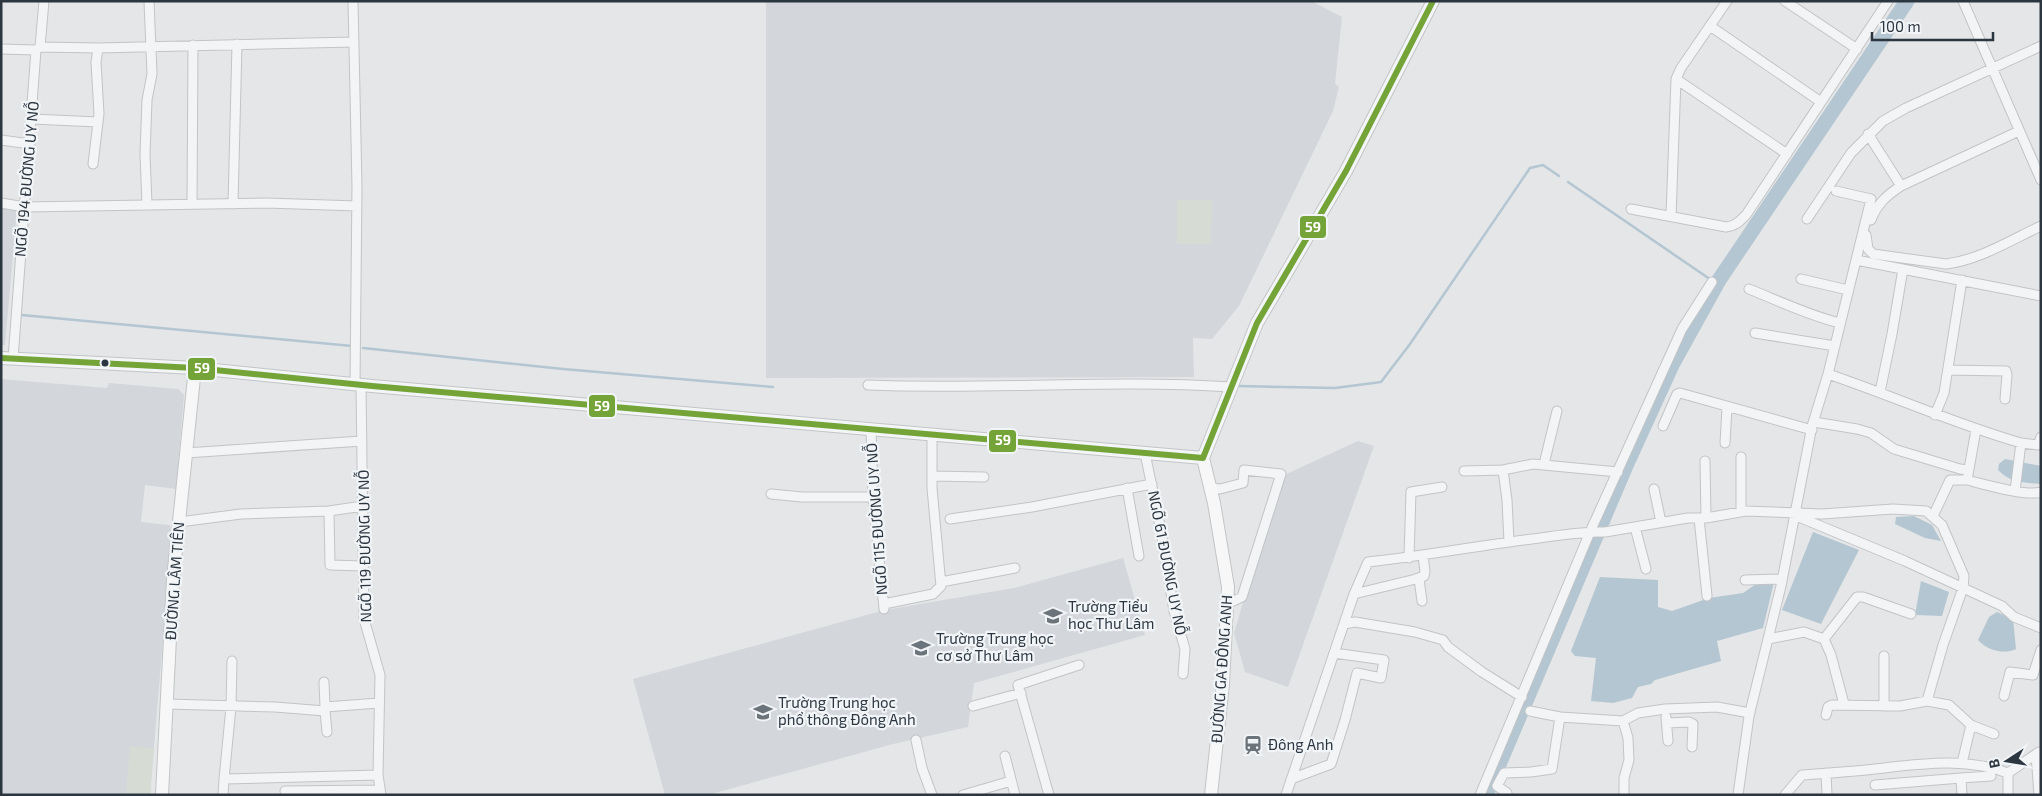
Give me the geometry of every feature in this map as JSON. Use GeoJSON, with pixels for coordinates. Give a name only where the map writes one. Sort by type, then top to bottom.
{"type":"FeatureCollection","features":[{"type":"Feature","properties":{"kind":"street","name":"NGÕ 194 ĐƯỜNG UY NỖ"},"geometry":{"type":"LineString","coordinates":[[7,359],[25,207],[38,48],[44,1]]}},
{"type":"Feature","properties":{"kind":"street"},"geometry":{"type":"LineString","coordinates":[[147,205],[145,154],[147,100],[152,74],[149,1]]}},
{"type":"Feature","properties":{"kind":"street","name":"NGÕ 119 ĐƯỜNG UY NỖ"},"geometry":{"type":"LineString","coordinates":[[353,1],[358,385],[362,441],[364,619],[380,676],[378,775],[381,792]]}},
{"type":"Feature","properties":{"kind":"street"},"geometry":{"type":"LineString","coordinates":[[7,359],[195,368],[358,385],[1203,458],[1257,324],[1346,171],[1433,1]]}},
{"type":"Feature","properties":{"kind":"street"},"geometry":{"type":"LineString","coordinates":[[1671,216],[1676,79],[1681,68],[1727,1]]}},
{"type":"Feature","properties":{"kind":"street"},"geometry":{"type":"LineString","coordinates":[[1785,1],[1857,49]]}},
{"type":"Feature","properties":{"kind":"street"},"geometry":{"type":"LineString","coordinates":[[1631,209],[1733,226],[1746,215],[1888,1]]}},
{"type":"Feature","properties":{"kind":"street"},"geometry":{"type":"LineString","coordinates":[[1963,1],[2041,180]]}},
{"type":"Feature","properties":{"kind":"street"},"geometry":{"type":"LineString","coordinates":[[1710,26],[1821,102]]}},
{"type":"Feature","properties":{"kind":"street"},"geometry":{"type":"LineString","coordinates":[[1,49],[353,42]]}},
{"type":"Feature","properties":{"kind":"street"},"geometry":{"type":"LineString","coordinates":[[233,204],[237,44]]}},
{"type":"Feature","properties":{"kind":"street"},"geometry":{"type":"LineString","coordinates":[[192,204],[193,45]]}},
{"type":"Feature","properties":{"kind":"street"},"geometry":{"type":"LineString","coordinates":[[1807,218],[1851,153],[1883,121],[1906,108],[2041,46]]}},
{"type":"Feature","properties":{"kind":"street"},"geometry":{"type":"LineString","coordinates":[[93,164],[98,122],[98,48]]}},
{"type":"Feature","properties":{"kind":"street"},"geometry":{"type":"LineString","coordinates":[[1676,79],[1787,154]]}},
{"type":"Feature","properties":{"kind":"street"},"geometry":{"type":"LineString","coordinates":[[32,119],[98,122]]}},
{"type":"Feature","properties":{"kind":"street"},"geometry":{"type":"LineString","coordinates":[[2019,131],[1901,186],[1885,197],[1875,210],[1866,233],[1866,243],[1868,249],[1873,254],[1946,264],[1957,263],[2041,226]]}},
{"type":"Feature","properties":{"kind":"street"},"geometry":{"type":"LineString","coordinates":[[1868,134],[1901,186]]}},
{"type":"Feature","properties":{"kind":"street"},"geometry":{"type":"LineString","coordinates":[[1,140],[30,144]]}},
{"type":"Feature","properties":{"kind":"street"},"geometry":{"type":"LineString","coordinates":[[1738,795],[1750,713],[1782,579],[1813,426],[1828,374],[1871,199],[1836,192]]}},
{"type":"Feature","properties":{"kind":"street"},"geometry":{"type":"LineString","coordinates":[[1,203],[25,207],[192,204],[357,206]]}},
{"type":"Feature","properties":{"kind":"street"},"geometry":{"type":"LineString","coordinates":[[1856,260],[2041,296]]}},
{"type":"Feature","properties":{"kind":"street"},"geometry":{"type":"LineString","coordinates":[[1880,392],[1903,269]]}},
{"type":"Feature","properties":{"kind":"street"},"geometry":{"type":"LineString","coordinates":[[1801,279],[1848,290]]}},
{"type":"Feature","properties":{"kind":"street"},"geometry":{"type":"LineString","coordinates":[[1935,415],[1944,393],[1962,280]]}},
{"type":"Feature","properties":{"kind":"street"},"geometry":{"type":"LineString","coordinates":[[1480,795],[1591,532],[1682,329],[1712,282]]}},
{"type":"Feature","properties":{"kind":"street"},"geometry":{"type":"LineString","coordinates":[[1749,289],[1808,312],[1818,318],[1840,323]]}},
{"type":"Feature","properties":{"kind":"street"},"geometry":{"type":"LineString","coordinates":[[1756,333],[1835,346]]}},
{"type":"Feature","properties":{"kind":"street","name":"ĐƯỜNG LÂM TIÊN"},"geometry":{"type":"LineString","coordinates":[[162,795],[173,579],[195,368]]}},
{"type":"Feature","properties":{"kind":"street"},"geometry":{"type":"LineString","coordinates":[[1948,370],[2006,371],[2004,399]]}},
{"type":"Feature","properties":{"kind":"street"},"geometry":{"type":"LineString","coordinates":[[1828,374],[1880,392],[1976,430],[2021,443],[2038,445],[2041,436]]}},
{"type":"Feature","properties":{"kind":"street"},"geometry":{"type":"LineString","coordinates":[[868,385],[916,387],[1079,384],[1231,387]]}},
{"type":"Feature","properties":{"kind":"street"},"geometry":{"type":"LineString","coordinates":[[1663,426],[1677,394],[1680,393],[1727,408],[1813,426],[1857,429],[1871,433],[1894,449],[1968,470]]}},
{"type":"Feature","properties":{"kind":"street"},"geometry":{"type":"LineString","coordinates":[[1725,443],[1727,408]]}},
{"type":"Feature","properties":{"kind":"street"},"geometry":{"type":"LineString","coordinates":[[1544,464],[1557,411]]}},
{"type":"Feature","properties":{"kind":"street","name":"NGÕ 115 ĐƯỜNG UY NỖ"},"geometry":{"type":"LineString","coordinates":[[871,429],[873,497],[884,607],[933,594],[941,586],[941,582]]}},
{"type":"Feature","properties":{"kind":"street"},"geometry":{"type":"LineString","coordinates":[[1968,480],[1968,470],[1973,456],[1976,430]]}},
{"type":"Feature","properties":{"kind":"street"},"geometry":{"type":"LineString","coordinates":[[932,434],[932,476],[941,582],[1015,568]]}},
{"type":"Feature","properties":{"kind":"street"},"geometry":{"type":"LineString","coordinates":[[186,453],[362,441]]}},
{"type":"Feature","properties":{"kind":"street"},"geometry":{"type":"LineString","coordinates":[[2015,488],[2021,443]]}},
{"type":"Feature","properties":{"kind":"street","name":"NGÕ 61 ĐƯỜNG UY NỖ"},"geometry":{"type":"LineString","coordinates":[[1145,453],[1174,611],[1185,649],[1183,674]]}},
{"type":"Feature","properties":{"kind":"street"},"geometry":{"type":"LineString","coordinates":[[1741,457],[1741,512]]}},
{"type":"Feature","properties":{"kind":"street","name":"ĐƯỜNG GA ĐÔNG ANH"},"geometry":{"type":"LineString","coordinates":[[1203,458],[1211,488],[1228,587],[1223,684],[1210,795]]}},
{"type":"Feature","properties":{"kind":"street"},"geometry":{"type":"LineString","coordinates":[[1705,461],[1703,518],[1707,596]]}},
{"type":"Feature","properties":{"kind":"street"},"geometry":{"type":"LineString","coordinates":[[1464,470],[1502,470],[1533,464],[1544,464],[1618,472]]}},
{"type":"Feature","properties":{"kind":"street"},"geometry":{"type":"LineString","coordinates":[[1211,488],[1220,489],[1244,483],[1244,470],[1281,474],[1242,597],[1227,604]]}},
{"type":"Feature","properties":{"kind":"street"},"geometry":{"type":"LineString","coordinates":[[1502,470],[1507,500],[1509,542]]}},
{"type":"Feature","properties":{"kind":"street"},"geometry":{"type":"LineString","coordinates":[[932,476],[984,478]]}},
{"type":"Feature","properties":{"kind":"street"},"geometry":{"type":"LineString","coordinates":[[1933,516],[1950,480],[1968,480],[2015,488],[2036,494],[2041,492]]}},
{"type":"Feature","properties":{"kind":"street"},"geometry":{"type":"LineString","coordinates":[[950,519],[1032,507],[1152,484]]}},
{"type":"Feature","properties":{"kind":"street"},"geometry":{"type":"LineString","coordinates":[[1409,558],[1411,492],[1442,487]]}},
{"type":"Feature","properties":{"kind":"street"},"geometry":{"type":"LineString","coordinates":[[1127,488],[1139,556]]}},
{"type":"Feature","properties":{"kind":"street"},"geometry":{"type":"LineString","coordinates":[[1654,490],[1661,522]]}},
{"type":"Feature","properties":{"kind":"street"},"geometry":{"type":"LineString","coordinates":[[771,494],[802,497],[873,497]]}},
{"type":"Feature","properties":{"kind":"street"},"geometry":{"type":"LineString","coordinates":[[179,522],[242,514],[329,511],[363,506]]}},
{"type":"Feature","properties":{"kind":"street"},"geometry":{"type":"LineString","coordinates":[[1286,795],[1354,594],[1368,562],[1409,558],[1509,542],[1605,532],[1688,518],[1703,518],[1741,512],[1822,514],[1893,509],[1926,511],[1942,525],[1964,576],[1963,588],[1943,645],[1927,701]]}},
{"type":"Feature","properties":{"kind":"street"},"geometry":{"type":"LineString","coordinates":[[329,511],[330,565],[364,566]]}},
{"type":"Feature","properties":{"kind":"street"},"geometry":{"type":"LineString","coordinates":[[1794,514],[1905,561],[2002,606],[2014,617],[2041,628]]}},
{"type":"Feature","properties":{"kind":"street"},"geometry":{"type":"LineString","coordinates":[[1635,527],[1646,569]]}},
{"type":"Feature","properties":{"kind":"street"},"geometry":{"type":"LineString","coordinates":[[1354,594],[1424,576],[1422,556]]}},
{"type":"Feature","properties":{"kind":"street"},"geometry":{"type":"LineString","coordinates":[[1416,579],[1419,579],[1422,601]]}},
{"type":"Feature","properties":{"kind":"street"},"geometry":{"type":"LineString","coordinates":[[1745,580],[1782,579]]}},
{"type":"Feature","properties":{"kind":"street"},"geometry":{"type":"LineString","coordinates":[[1824,639],[1858,597],[1863,597],[1911,614]]}},
{"type":"Feature","properties":{"kind":"street"},"geometry":{"type":"LineString","coordinates":[[1344,624],[1355,622],[1415,632],[1443,640],[1448,647],[1482,672],[1522,697]]}},
{"type":"Feature","properties":{"kind":"street"},"geometry":{"type":"LineString","coordinates":[[1768,639],[1804,632],[1824,639],[1831,655],[1844,704]]}},
{"type":"Feature","properties":{"kind":"street"},"geometry":{"type":"LineString","coordinates":[[2004,696],[2010,672],[2033,675],[2041,650]]}},
{"type":"Feature","properties":{"kind":"street"},"geometry":{"type":"LineString","coordinates":[[1291,779],[1331,764],[1357,673],[1381,678],[1384,660],[1334,653]]}},
{"type":"Feature","properties":{"kind":"street"},"geometry":{"type":"LineString","coordinates":[[1884,656],[1884,706]]}},
{"type":"Feature","properties":{"kind":"street"},"geometry":{"type":"LineString","coordinates":[[223,795],[231,707],[232,661]]}},
{"type":"Feature","properties":{"kind":"street"},"geometry":{"type":"LineString","coordinates":[[1049,795],[1018,685],[1079,665]]}},
{"type":"Feature","properties":{"kind":"street"},"geometry":{"type":"LineString","coordinates":[[324,682],[327,732]]}},
{"type":"Feature","properties":{"kind":"street"},"geometry":{"type":"LineString","coordinates":[[973,706],[1021,693]]}},
{"type":"Feature","properties":{"kind":"street"},"geometry":{"type":"LineString","coordinates":[[1826,714],[1828,707],[1844,704],[1900,706],[1927,701],[1949,705],[1971,725],[1994,734]]}},
{"type":"Feature","properties":{"kind":"street"},"geometry":{"type":"LineString","coordinates":[[167,704],[325,709],[379,703]]}},
{"type":"Feature","properties":{"kind":"street"},"geometry":{"type":"LineString","coordinates":[[1530,711],[1560,717],[1623,721],[1638,713],[1665,709],[1717,707],[1750,713]]}},
{"type":"Feature","properties":{"kind":"street"},"geometry":{"type":"LineString","coordinates":[[1665,709],[1668,741]]}},
{"type":"Feature","properties":{"kind":"street"},"geometry":{"type":"LineString","coordinates":[[1507,795],[1497,786],[1504,773],[1552,769],[1560,717]]}},
{"type":"Feature","properties":{"kind":"street"},"geometry":{"type":"LineString","coordinates":[[1623,721],[1628,738],[1629,760],[1624,778],[1624,795]]}},
{"type":"Feature","properties":{"kind":"street"},"geometry":{"type":"LineString","coordinates":[[1667,722],[1689,722],[1692,724],[1692,747]]}},
{"type":"Feature","properties":{"kind":"street"},"geometry":{"type":"LineString","coordinates":[[1962,763],[1971,725]]}},
{"type":"Feature","properties":{"kind":"street"},"geometry":{"type":"LineString","coordinates":[[916,740],[922,768],[932,795]]}},
{"type":"Feature","properties":{"kind":"street"},"geometry":{"type":"LineString","coordinates":[[2008,773],[2039,752]]}},
{"type":"Feature","properties":{"kind":"street"},"geometry":{"type":"LineString","coordinates":[[2039,752],[2040,795]]}},
{"type":"Feature","properties":{"kind":"street"},"geometry":{"type":"LineString","coordinates":[[1004,756],[1015,795]]}},
{"type":"Feature","properties":{"kind":"street"},"geometry":{"type":"LineString","coordinates":[[1785,795],[1802,775],[1913,764],[1962,763],[1988,766],[2008,773]]}},
{"type":"Feature","properties":{"kind":"street"},"geometry":{"type":"LineString","coordinates":[[1826,773],[1827,795]]}},
{"type":"Feature","properties":{"kind":"street"},"geometry":{"type":"LineString","coordinates":[[2008,773],[2008,795]]}},
{"type":"Feature","properties":{"kind":"street"},"geometry":{"type":"LineString","coordinates":[[224,779],[378,775]]}},
{"type":"Feature","properties":{"kind":"street"},"geometry":{"type":"LineString","coordinates":[[1875,785],[1991,776]]}},
{"type":"Feature","properties":{"kind":"street"},"geometry":{"type":"LineString","coordinates":[[1961,778],[1962,795]]}},
{"type":"Feature","properties":{"kind":"street"},"geometry":{"type":"LineString","coordinates":[[963,795],[1011,781]]}},
{"type":"Feature","properties":{"kind":"street"},"geometry":{"type":"LineString","coordinates":[[285,791],[381,792]]}},
{"type":"Feature","properties":{"kind":"shaded area"},"geometry":{"type":"Polygon","coordinates":[[[766,1],[1311,1],[1342,17],[1335,84],[1339,87],[1333,111],[1239,306],[1212,339],[1193,338],[1194,377],[766,378],[766,1]]]}},
{"type":"Feature","properties":{"kind":"shaded area"},"geometry":{"type":"Polygon","coordinates":[[[1177,200],[1212,200],[1211,244],[1177,244],[1177,200]]]}},
{"type":"Feature","properties":{"kind":"shaded area"},"geometry":{"type":"Polygon","coordinates":[[[1,207],[17,209],[5,345],[1,345],[1,207]]]}},
{"type":"Feature","properties":{"kind":"shaded area"},"geometry":{"type":"Polygon","coordinates":[[[1,379],[107,388],[109,383],[178,389],[184,395],[176,489],[145,485],[141,522],[169,525],[172,530],[150,795],[1,795],[1,379]]]}},
{"type":"Feature","properties":{"kind":"shaded area"},"geometry":{"type":"Polygon","coordinates":[[[1358,441],[1374,446],[1288,687],[1245,672],[1234,633],[1280,477],[1358,441]]]}},
{"type":"Feature","properties":{"kind":"shaded area"},"geometry":{"type":"Polygon","coordinates":[[[1123,558],[1145,635],[974,683],[968,727],[893,744],[708,795],[665,795],[633,679],[885,610],[1014,588],[1123,558]]]}},
{"type":"Feature","properties":{"kind":"shaded area"},"geometry":{"type":"Polygon","coordinates":[[[130,746],[154,749],[150,795],[126,794],[130,746]]]}},
{"type":"Feature","properties":{"kind":"water"},"geometry":{"type":"Polygon","coordinates":[[[2005,459],[2041,466],[2040,484],[2017,481],[2003,474],[1998,470],[1999,464],[2005,459]]]}},
{"type":"Feature","properties":{"kind":"water"},"geometry":{"type":"Polygon","coordinates":[[[1914,516],[1932,525],[1941,541],[1925,538],[1895,524],[1896,517],[1914,516]]]}},
{"type":"Feature","properties":{"kind":"water"},"geometry":{"type":"Polygon","coordinates":[[[1813,532],[1859,550],[1821,624],[1782,610],[1813,532]]]}},
{"type":"Feature","properties":{"kind":"water"},"geometry":{"type":"Polygon","coordinates":[[[1600,577],[1658,580],[1658,607],[1672,611],[1709,598],[1743,593],[1759,582],[1774,582],[1763,628],[1717,641],[1721,661],[1655,680],[1651,684],[1638,687],[1632,698],[1613,703],[1591,701],[1596,658],[1575,656],[1571,651],[1600,577]]]}},
{"type":"Feature","properties":{"kind":"water"},"geometry":{"type":"Polygon","coordinates":[[[1921,581],[1949,592],[1942,616],[1915,615],[1921,581]]]}},
{"type":"Feature","properties":{"kind":"water"},"geometry":{"type":"Polygon","coordinates":[[[1997,612],[2013,619],[2016,649],[2006,652],[1995,650],[1978,640],[1989,617],[1997,612]]]}},
{"type":"Feature","properties":{"kind":"waterway"},"geometry":{"type":"LineString","coordinates":[[1486,795],[1625,468],[1673,363],[1719,280],[1907,1]]}},
{"type":"Feature","properties":{"kind":"waterway"},"geometry":{"type":"LineString","coordinates":[[1239,386],[1335,388],[1381,382],[1410,344],[1530,168],[1543,165],[1559,176]]}},
{"type":"Feature","properties":{"kind":"waterway"},"geometry":{"type":"LineString","coordinates":[[1568,182],[1717,284]]}},
{"type":"Feature","properties":{"kind":"waterway"},"geometry":{"type":"LineString","coordinates":[[22,315],[352,346]]}},
{"type":"Feature","properties":{"kind":"waterway"},"geometry":{"type":"LineString","coordinates":[[363,348],[563,369],[773,387]]}},
{"type":"Feature","properties":{"kind":"transit line","name":"59"},"geometry":{"type":"LineString","coordinates":[[1203,458],[1257,323],[1346,171],[1433,1]]}},
{"type":"Feature","properties":{"kind":"transit line","name":"59"},"geometry":{"type":"LineString","coordinates":[[1,358],[195,368],[372,386],[1203,458]]}},
{"type":"Feature","properties":{"kind":"place","name":"Trường Tiểu học Thư Lâm"},"geometry":{"type":"Point","coordinates":[1053,616]}},
{"type":"Feature","properties":{"kind":"place","name":"Trường Trung học cơ sở Thư Lâm"},"geometry":{"type":"Point","coordinates":[921,648]}},
{"type":"Feature","properties":{"kind":"place","name":"Trường Trung học phổ thông Đông Anh"},"geometry":{"type":"Point","coordinates":[763,712]}},
{"type":"Feature","properties":{"kind":"place","name":"Đông Anh"},"geometry":{"type":"Point","coordinates":[1253,745]}}]}
